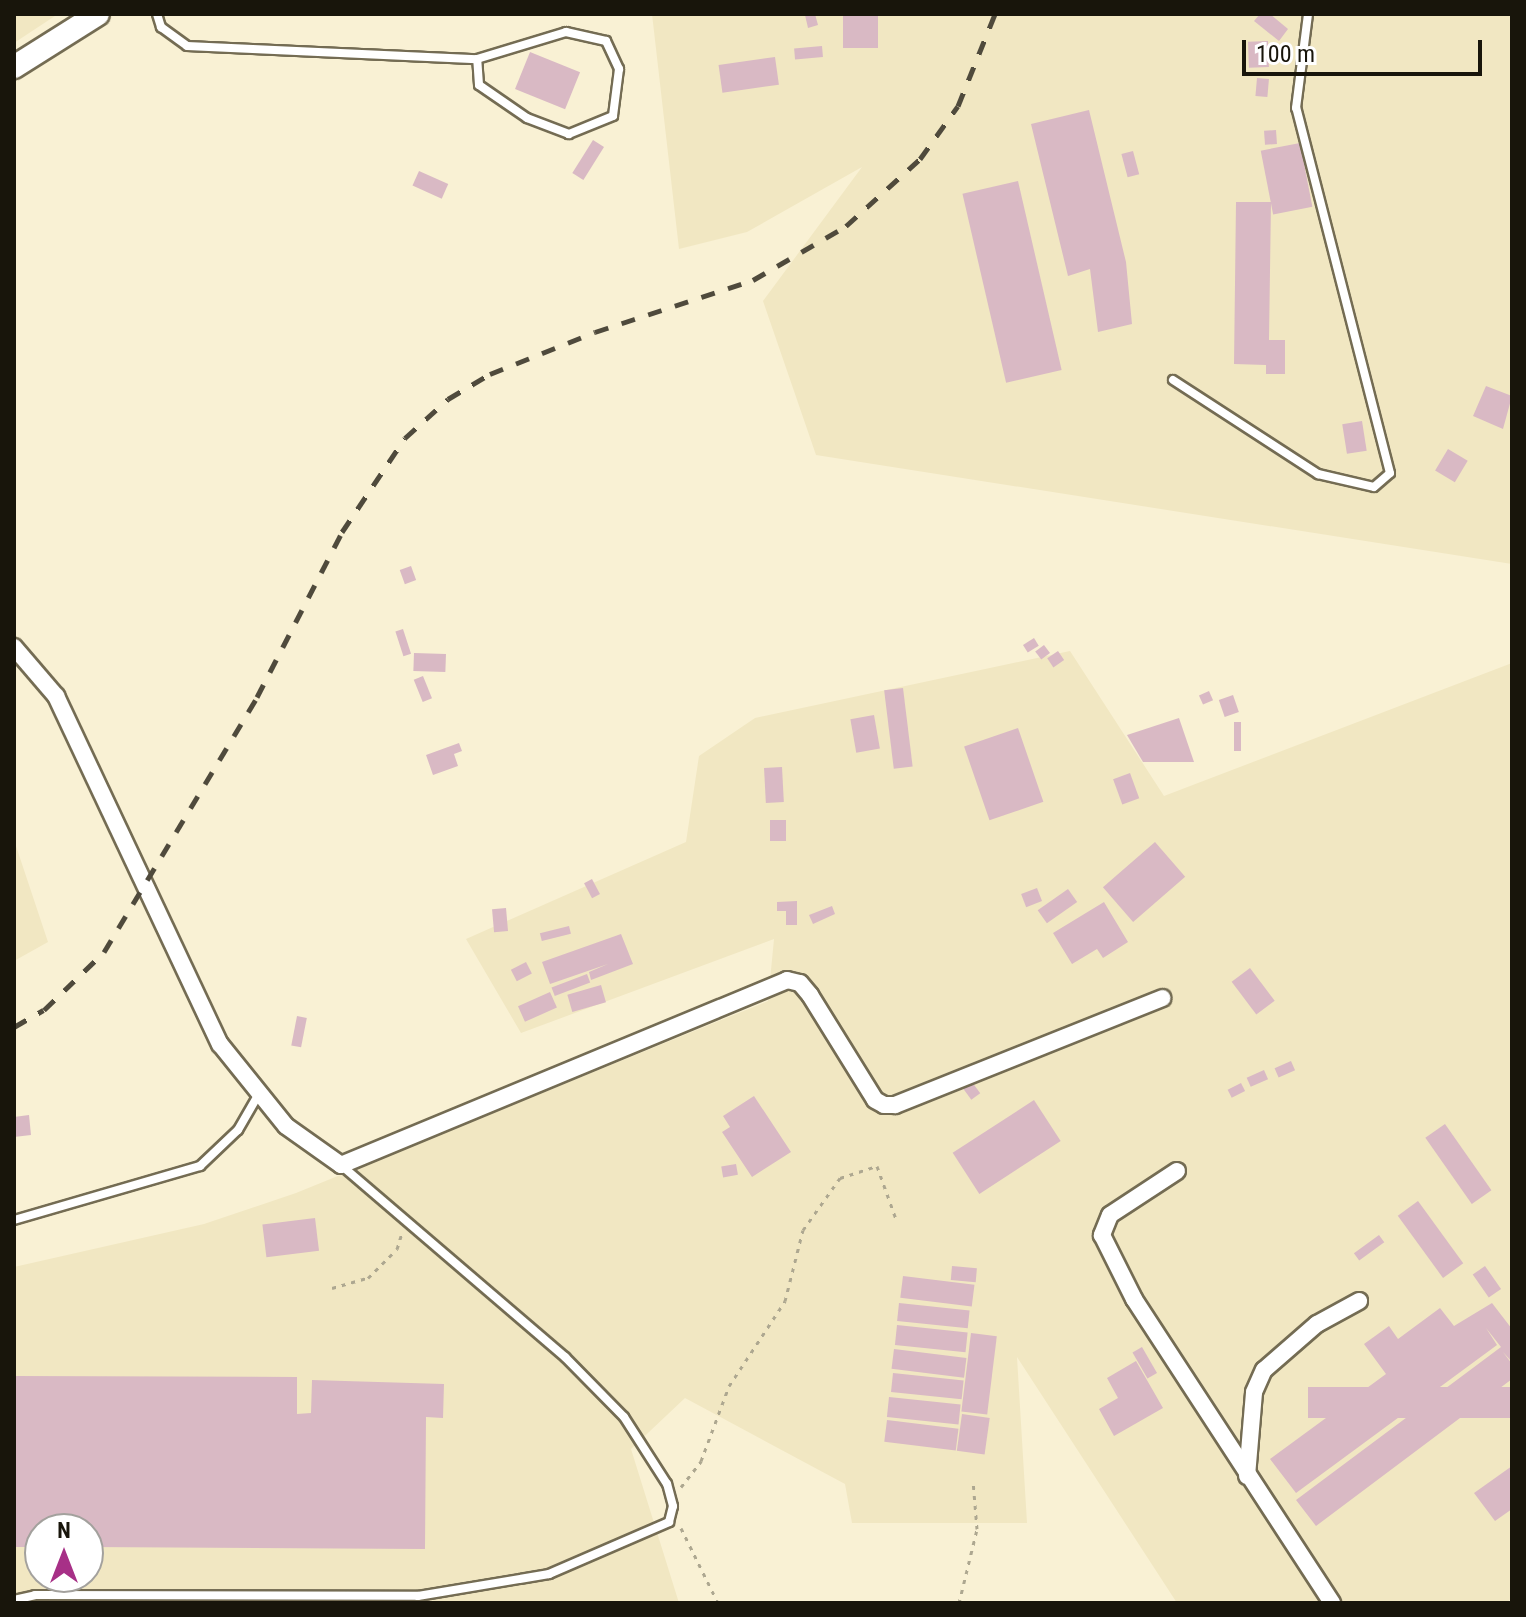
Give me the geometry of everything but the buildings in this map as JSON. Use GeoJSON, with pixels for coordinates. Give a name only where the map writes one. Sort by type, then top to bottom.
{"type":"FeatureCollection","features":[{"type":"Feature","properties":{"kind":"street"},"geometry":{"type":"LineString","coordinates":[[14,67],[98,14]]}},
{"type":"Feature","properties":{"kind":"street"},"geometry":{"type":"LineString","coordinates":[[14,647],[56,696],[148,885],[177,962],[220,1044],[258,1096],[286,1126],[341,1165],[787,980],[800,983],[810,995],[875,1100],[884,1105],[895,1105],[1162,998]]}},
{"type":"Feature","properties":{"kind":"street"},"geometry":{"type":"LineString","coordinates":[[1177,1171],[1110,1215],[1102,1235],[1134,1299],[1332,1603]]}},
{"type":"Feature","properties":{"kind":"street"},"geometry":{"type":"LineString","coordinates":[[1247,1476],[1254,1392],[1264,1370],[1317,1324],[1359,1301]]}},
{"type":"Feature","properties":{"kind":"lane"},"geometry":{"type":"LineString","coordinates":[[157,14],[161,27],[187,46],[477,59],[566,32],[606,41],[619,69],[613,116],[569,134],[527,118],[479,85],[477,59]]}},
{"type":"Feature","properties":{"kind":"lane"},"geometry":{"type":"LineString","coordinates":[[1173,380],[1318,474],[1374,487],[1390,473],[1296,108],[1308,14]]}},
{"type":"Feature","properties":{"kind":"lane"},"geometry":{"type":"LineString","coordinates":[[14,1220],[200,1166],[238,1130],[258,1096]]}},
{"type":"Feature","properties":{"kind":"lane"},"geometry":{"type":"LineString","coordinates":[[14,1600],[35,1595],[418,1596],[549,1574],[669,1522],[673,1506],[667,1484],[624,1417],[565,1357],[341,1165]]}},
{"type":"Feature","properties":{"kind":"path"},"geometry":{"type":"LineString","coordinates":[[718,1603],[673,1506],[684,1478],[701,1461],[729,1386],[785,1301],[803,1230],[840,1178],[877,1166],[897,1222]]}},
{"type":"Feature","properties":{"kind":"path"},"geometry":{"type":"LineString","coordinates":[[332,1288],[368,1278],[397,1249],[406,1222]]}},
{"type":"Feature","properties":{"kind":"path"},"geometry":{"type":"LineString","coordinates":[[959,1603],[977,1529],[973,1480]]}},
{"type":"Feature","properties":{"kind":"shaded area"},"geometry":{"type":"Polygon","coordinates":[[[14,14],[58,14],[14,43],[14,14]]]}},
{"type":"Feature","properties":{"kind":"shaded area"},"geometry":{"type":"Polygon","coordinates":[[[652,14],[1512,14],[1512,564],[816,455],[763,301],[862,167],[747,232],[679,249],[652,14]]]}},
{"type":"Feature","properties":{"kind":"shaded area"},"geometry":{"type":"Polygon","coordinates":[[[1070,651],[1164,796],[1512,663],[1512,1598],[1506,1603],[1177,1603],[1017,1357],[1027,1523],[852,1523],[845,1484],[685,1398],[631,1449],[679,1603],[14,1603],[14,1267],[204,1224],[296,1193],[768,1001],[774,939],[521,1033],[466,939],[686,842],[699,756],[755,718],[1070,651]]]}},
{"type":"Feature","properties":{"kind":"shaded area"},"geometry":{"type":"Polygon","coordinates":[[[14,840],[48,942],[14,961],[14,840]]]}},
{"type":"Feature","properties":{"kind":"railway"},"geometry":{"type":"LineString","coordinates":[[14,1027],[44,1010],[104,952],[257,697],[342,532],[405,438],[448,399],[490,374],[595,332],[753,280],[846,226],[920,159],[958,106],[995,14]]}}]}
